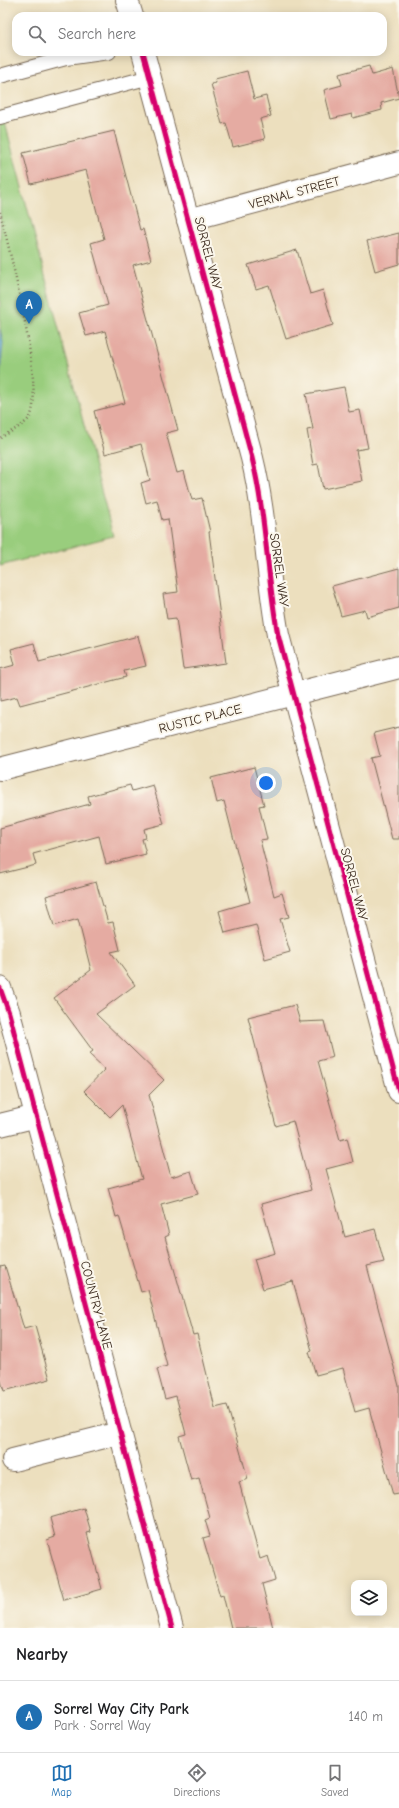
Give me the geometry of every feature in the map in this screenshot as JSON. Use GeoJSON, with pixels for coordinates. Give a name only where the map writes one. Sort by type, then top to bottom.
{"type":"FeatureCollection","features":[{"type":"Feature","properties":{"kind":"street"},"geometry":{"type":"LineString","coordinates":[[127,0],[131,12]]}},
{"type":"Feature","properties":{"kind":"street","name":"SORREL WAY"},"geometry":{"type":"LineString","coordinates":[[144,56],[256,473],[273,607],[293,695],[393,1047],[399,1091]]}},
{"type":"Feature","properties":{"kind":"street","name":"VERNAL STREET"},"geometry":{"type":"LineString","coordinates":[[188,220],[399,163]]}},
{"type":"Feature","properties":{"kind":"street","name":"RUSTIC PLACE"},"geometry":{"type":"LineString","coordinates":[[0,769],[399,668]]}},
{"type":"Feature","properties":{"kind":"street","name":"COUNTRY LANE"},"geometry":{"type":"LineString","coordinates":[[0,988],[10,1013],[172,1628]]}},
{"type":"Feature","properties":{"kind":"street"},"geometry":{"type":"LineString","coordinates":[[0,1125],[37,1116]]}},
{"type":"Feature","properties":{"kind":"street"},"geometry":{"type":"LineString","coordinates":[[13,1460],[120,1433]]}},
{"type":"Feature","properties":{"kind":"lane"},"geometry":{"type":"LineString","coordinates":[[0,76],[66,58],[80,56]]}},
{"type":"Feature","properties":{"kind":"lane"},"geometry":{"type":"LineString","coordinates":[[0,117],[150,77]]}},
{"type":"Feature","properties":{"kind":"path"},"geometry":{"type":"LineString","coordinates":[[0,212],[29,344],[34,395],[33,409],[29,417],[25,422],[0,438]]}},
{"type":"Feature","properties":{"kind":"green space"},"geometry":{"type":"Polygon","coordinates":[[[0,111],[2,111],[113,536],[0,566],[0,111]]]}},
{"type":"Feature","properties":{"kind":"water"},"geometry":{"type":"Polygon","coordinates":[[[0,329],[3,342],[0,378],[0,329]]]}},
{"type":"Feature","properties":{"kind":"building"},"geometry":{"type":"Polygon","coordinates":[[[369,66],[372,75],[393,69],[399,98],[381,103],[382,110],[353,118],[352,114],[331,119],[324,90],[342,85],[339,74],[369,66]]]}},
{"type":"Feature","properties":{"kind":"building"},"geometry":{"type":"Polygon","coordinates":[[[247,71],[254,99],[266,96],[271,116],[260,119],[265,139],[233,147],[226,123],[222,124],[211,84],[216,83],[215,79],[247,71]]]}},
{"type":"Feature","properties":{"kind":"building"},"geometry":{"type":"Polygon","coordinates":[[[114,131],[140,230],[143,229],[151,260],[133,265],[178,430],[166,433],[177,473],[184,471],[192,500],[202,498],[210,532],[226,663],[183,669],[176,618],[167,619],[163,594],[178,592],[168,519],[162,520],[157,500],[146,503],[141,483],[150,480],[141,444],[105,454],[94,411],[125,403],[105,331],[86,336],[79,313],[108,305],[91,243],[104,239],[86,170],[31,184],[23,153],[114,131]]]}},
{"type":"Feature","properties":{"kind":"building"},"geometry":{"type":"Polygon","coordinates":[[[399,233],[399,264],[375,271],[367,241],[399,233]]]}},
{"type":"Feature","properties":{"kind":"building"},"geometry":{"type":"Polygon","coordinates":[[[297,250],[310,294],[323,290],[333,325],[286,339],[269,285],[256,289],[248,265],[297,250]]]}},
{"type":"Feature","properties":{"kind":"building"},"geometry":{"type":"Polygon","coordinates":[[[344,387],[349,412],[360,410],[368,448],[356,450],[362,481],[323,489],[318,464],[313,465],[307,430],[313,429],[306,394],[344,387]]]}},
{"type":"Feature","properties":{"kind":"building"},"geometry":{"type":"Polygon","coordinates":[[[399,568],[399,608],[367,617],[365,610],[341,616],[332,586],[399,568]]]}},
{"type":"Feature","properties":{"kind":"building"},"geometry":{"type":"Polygon","coordinates":[[[138,636],[146,666],[124,671],[126,677],[20,705],[17,697],[0,701],[0,669],[15,665],[11,649],[34,643],[39,662],[138,636]]]}},
{"type":"Feature","properties":{"kind":"building"},"geometry":{"type":"Polygon","coordinates":[[[399,727],[399,839],[392,839],[371,758],[380,756],[374,733],[399,727]]]}},
{"type":"Feature","properties":{"kind":"building"},"geometry":{"type":"Polygon","coordinates":[[[254,767],[264,805],[259,806],[267,839],[260,840],[274,896],[282,893],[289,917],[280,919],[290,952],[265,959],[256,925],[225,933],[219,911],[250,902],[224,801],[217,803],[211,778],[254,767]]]}},
{"type":"Feature","properties":{"kind":"building"},"geometry":{"type":"Polygon","coordinates":[[[130,785],[132,791],[153,785],[164,824],[144,829],[146,838],[142,839],[146,854],[106,864],[99,836],[33,854],[36,865],[0,874],[0,828],[90,804],[88,796],[130,785]]]}},
{"type":"Feature","properties":{"kind":"building"},"geometry":{"type":"Polygon","coordinates":[[[96,882],[108,923],[113,922],[120,950],[111,952],[135,985],[96,1014],[164,1080],[149,1095],[171,1177],[191,1171],[198,1194],[161,1204],[169,1235],[165,1237],[193,1335],[197,1334],[215,1408],[227,1405],[248,1479],[239,1482],[260,1559],[268,1556],[275,1580],[262,1584],[273,1628],[231,1628],[223,1595],[220,1596],[203,1538],[210,1536],[205,1520],[210,1518],[199,1478],[191,1480],[179,1436],[186,1434],[176,1396],[165,1399],[157,1369],[167,1366],[148,1290],[141,1292],[119,1216],[116,1217],[108,1188],[142,1179],[122,1105],[110,1117],[84,1091],[105,1069],[89,1054],[93,1051],[54,998],[91,970],[78,919],[54,926],[46,896],[96,882]]]}},
{"type":"Feature","properties":{"kind":"building"},"geometry":{"type":"Polygon","coordinates":[[[295,1005],[300,1022],[324,1021],[333,1057],[318,1061],[340,1140],[347,1138],[353,1162],[326,1169],[345,1237],[375,1229],[384,1262],[367,1266],[399,1386],[399,1494],[393,1495],[369,1408],[355,1412],[343,1368],[316,1375],[309,1352],[312,1351],[293,1281],[263,1289],[254,1259],[275,1253],[261,1204],[311,1190],[293,1121],[276,1126],[248,1017],[295,1005]]]}},
{"type":"Feature","properties":{"kind":"building"},"geometry":{"type":"Polygon","coordinates":[[[5,1266],[24,1329],[35,1326],[50,1379],[4,1391],[0,1378],[0,1267],[5,1266]]]}},
{"type":"Feature","properties":{"kind":"building"},"geometry":{"type":"Polygon","coordinates":[[[84,1508],[91,1532],[87,1533],[102,1589],[64,1600],[47,1540],[55,1537],[50,1518],[84,1508]]]}},
{"type":"Feature","properties":{"kind":"cycle path"},"geometry":{"type":"LineString","coordinates":[[144,56],[252,458],[257,480],[278,635],[399,1091]]}},
{"type":"Feature","properties":{"kind":"cycle path"},"geometry":{"type":"LineString","coordinates":[[0,988],[9,1013],[172,1628]]}},
{"type":"Feature","properties":{"kind":"place","name":"Sorrel Way City Park"},"geometry":{"type":"Point","coordinates":[29,324]}}]}
